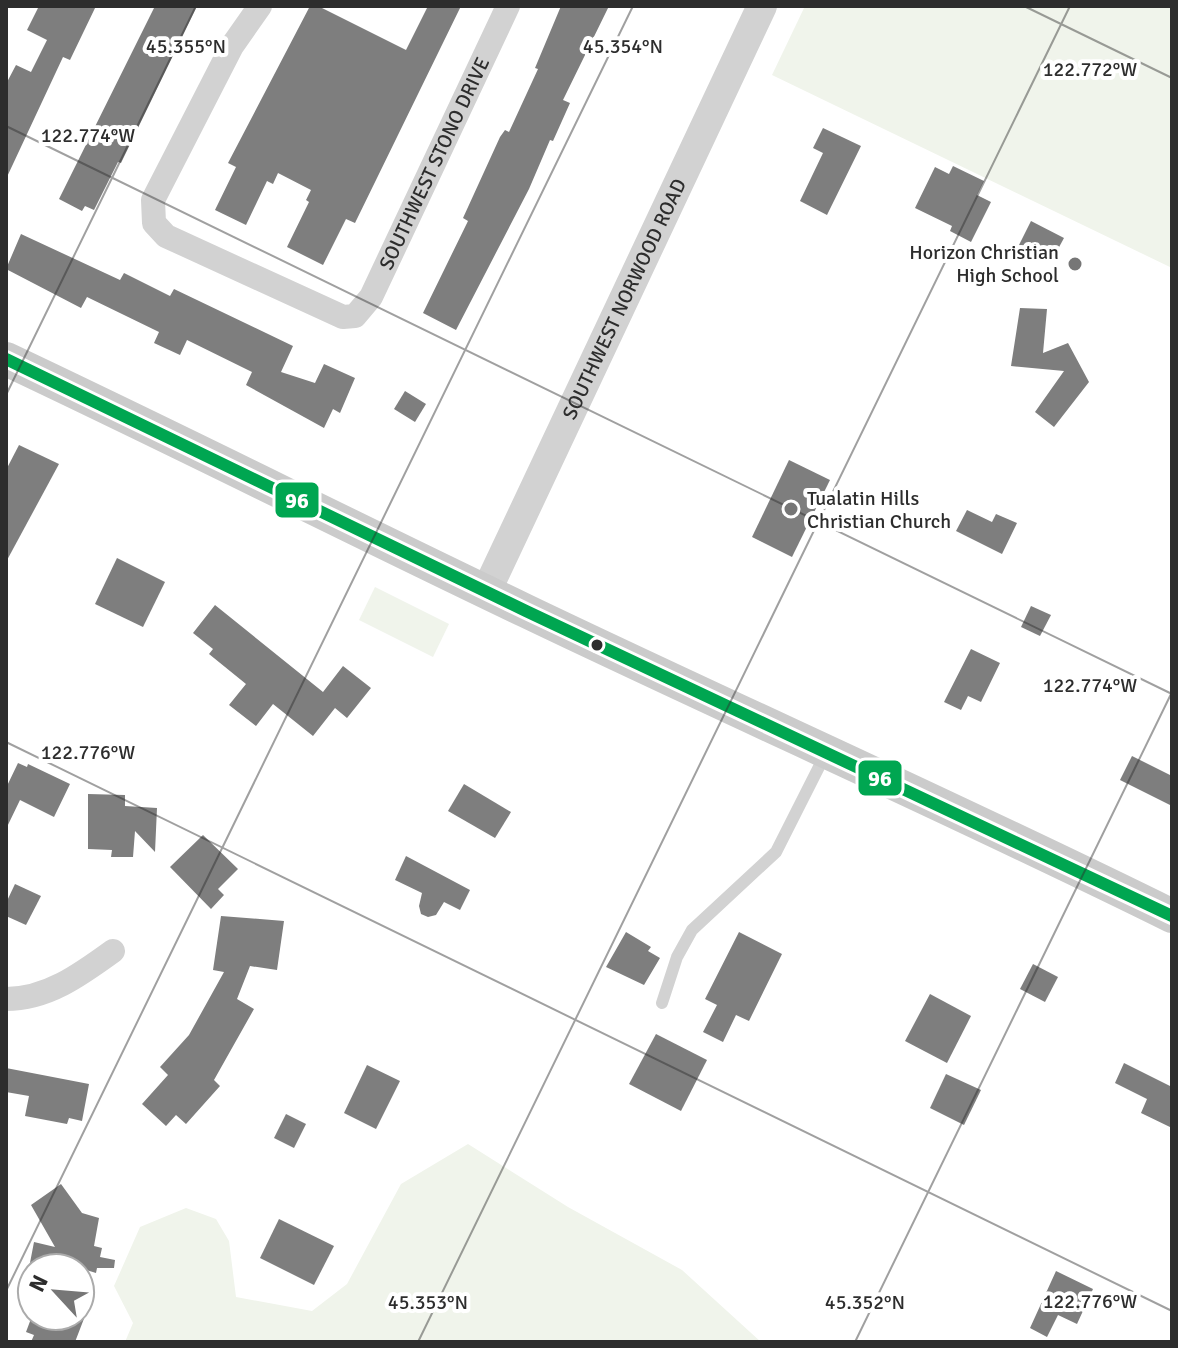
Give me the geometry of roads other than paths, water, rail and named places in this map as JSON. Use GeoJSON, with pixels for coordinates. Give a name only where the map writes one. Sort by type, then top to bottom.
{"type":"FeatureCollection","features":[{"type":"Feature","properties":{"kind":"main road"},"geometry":{"type":"LineString","coordinates":[[6,359],[250,474],[486,592],[827,750],[1172,916]]}},
{"type":"Feature","properties":{"kind":"street","name":"SOUTHWEST STONO DRIVE"},"geometry":{"type":"LineString","coordinates":[[260,6],[232,46],[153,200],[154,223],[166,236],[329,313],[355,316],[371,297],[508,6]]}},
{"type":"Feature","properties":{"kind":"street","name":"SOUTHWEST NORWOOD ROAD"},"geometry":{"type":"LineString","coordinates":[[486,592],[762,6]]}},
{"type":"Feature","properties":{"kind":"street"},"geometry":{"type":"LineString","coordinates":[[6,999],[32,999],[82,973],[113,951]]}},
{"type":"Feature","properties":{"kind":"lane"},"geometry":{"type":"LineString","coordinates":[[662,1003],[677,957],[692,930],[776,852],[827,750]]}},
{"type":"Feature","properties":{"kind":"place","name":"Horizon Christian High School"},"geometry":{"type":"Point","coordinates":[1075,264]}},
{"type":"Feature","properties":{"kind":"place","name":"Tualatin Hills Christian Church"},"geometry":{"type":"Point","coordinates":[791,509]}}]}
